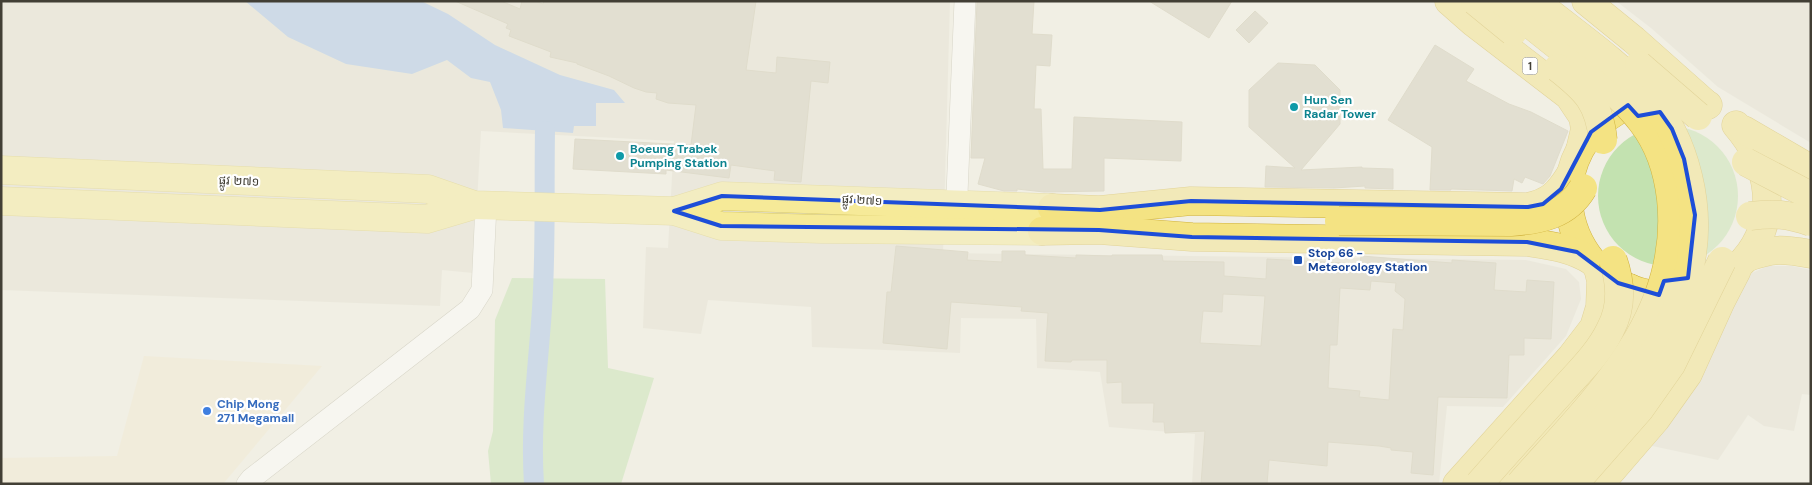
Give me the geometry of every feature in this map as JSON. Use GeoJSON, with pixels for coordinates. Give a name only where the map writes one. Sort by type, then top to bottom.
{"type":"FeatureCollection","features":[{"type":"Feature","properties":{"kind":"highway","name":"1"},"geometry":{"type":"LineString","coordinates":[[1449,1],[1474,23],[1569,96],[1583,117],[1585,129],[1592,143]]}},
{"type":"Feature","properties":{"kind":"highway"},"geometry":{"type":"LineString","coordinates":[[1047,219],[1100,210],[1191,201],[1528,207],[1543,204],[1561,189],[1576,182],[1588,165],[1598,112],[1579,84],[1475,1]]}},
{"type":"Feature","properties":{"kind":"highway"},"geometry":{"type":"LineString","coordinates":[[1502,1],[1601,80],[1643,122],[1653,138],[1664,167],[1670,191],[1673,216],[1672,240],[1666,273],[1655,306],[1637,343],[1607,386],[1520,484]]}},
{"type":"Feature","properties":{"kind":"highway"},"geometry":{"type":"LineString","coordinates":[[1535,1],[1613,64],[1648,96],[1672,129],[1684,159],[1695,215],[1694,242],[1689,276],[1675,314],[1655,353],[1623,396],[1546,484]]}},
{"type":"Feature","properties":{"kind":"highway"},"geometry":{"type":"LineString","coordinates":[[1562,1],[1622,50],[1703,111],[1736,125],[1811,169]]}},
{"type":"Feature","properties":{"kind":"highway"},"geometry":{"type":"LineString","coordinates":[[1586,1],[1634,40],[1730,139],[1746,162],[1752,188],[1750,216],[1736,261],[1688,374],[1656,419],[1600,484]]}},
{"type":"Feature","properties":{"kind":"highway"},"geometry":{"type":"LineString","coordinates":[[1592,143],[1624,123],[1650,113],[1703,111]]}},
{"type":"Feature","properties":{"kind":"highway"},"geometry":{"type":"LineString","coordinates":[[1601,263],[1618,283],[1652,294],[1667,296],[1693,293],[1712,286],[1736,261],[1763,224],[1767,194],[1763,170],[1758,156],[1736,125]]}},
{"type":"Feature","properties":{"kind":"highway"},"geometry":{"type":"LineString","coordinates":[[1746,162],[1811,196]]}},
{"type":"Feature","properties":{"kind":"highway"},"geometry":{"type":"LineString","coordinates":[[1117,208],[1193,218],[1340,221],[1533,221],[1567,207],[1576,201],[1576,182]]}},
{"type":"Feature","properties":{"kind":"highway"},"geometry":{"type":"LineString","coordinates":[[1457,484],[1571,357],[1594,327],[1600,307],[1601,263],[1598,244],[1588,225],[1576,182]]}},
{"type":"Feature","properties":{"kind":"highway"},"geometry":{"type":"LineString","coordinates":[[1750,216],[1770,213],[1782,214],[1811,222]]}},
{"type":"Feature","properties":{"kind":"highway"},"geometry":{"type":"LineString","coordinates":[[1047,219],[1099,230],[1192,237],[1527,242],[1562,247],[1601,263],[1625,269],[1639,275],[1653,279],[1668,280],[1692,277],[1765,251],[1781,249],[1811,254]]}},
{"type":"Feature","properties":{"kind":"highway"},"geometry":{"type":"LineString","coordinates":[[1574,484],[1640,409],[1671,365],[1706,291],[1736,261]]}},
{"type":"Feature","properties":{"kind":"highway"},"geometry":{"type":"LineString","coordinates":[[1479,484],[1583,367],[1610,330],[1618,309],[1619,276],[1601,263]]}},
{"type":"Feature","properties":{"kind":"highway"},"geometry":{"type":"LineString","coordinates":[[1499,484],[1594,377],[1622,338],[1630,326],[1634,314],[1634,302],[1630,288]]}},
{"type":"Feature","properties":{"kind":"main road","name":"ផ្លូវ ២៧១"},"geometry":{"type":"LineString","coordinates":[[1,170],[428,189],[486,205],[674,211],[722,226],[821,229],[956,216],[1047,219]]}},
{"type":"Feature","properties":{"kind":"main road","name":"ផ្លូវ ២៧១"},"geometry":{"type":"LineString","coordinates":[[1,200],[427,219],[486,205]]}},
{"type":"Feature","properties":{"kind":"street"},"geometry":{"type":"LineString","coordinates":[[956,216],[965,1]]}},
{"type":"Feature","properties":{"kind":"street"},"geometry":{"type":"LineString","coordinates":[[247,484],[470,309],[482,290],[486,205]]}},
{"type":"Feature","properties":{"kind":"highlighted area"},"geometry":{"type":"Polygon","coordinates":[[[1628,105],[1638,116],[1660,112],[1672,129],[1684,159],[1695,215],[1688,278],[1664,281],[1659,295],[1618,283],[1577,252],[1527,242],[1192,237],[1099,230],[721,226],[674,211],[722,196],[1100,210],[1191,201],[1528,207],[1543,204],[1561,189],[1591,132],[1628,105]]]}},
{"type":"Feature","properties":{"kind":"shaded area"},"geometry":{"type":"Polygon","coordinates":[[[1,1],[950,1],[943,253],[1526,260],[1566,269],[1579,282],[1581,299],[1566,336],[1503,407],[1447,406],[1439,484],[1192,484],[1195,434],[1109,427],[1100,372],[1037,368],[1036,319],[961,318],[960,353],[812,347],[811,307],[708,300],[701,334],[643,328],[646,247],[668,248],[674,141],[481,131],[473,273],[442,270],[440,306],[1,290],[1,1]]]}},
{"type":"Feature","properties":{"kind":"shaded area"},"geometry":{"type":"Polygon","coordinates":[[[1616,1],[1811,1],[1811,143],[1718,87],[1651,28],[1616,1]]]}},
{"type":"Feature","properties":{"kind":"shaded area"},"geometry":{"type":"Polygon","coordinates":[[[1768,266],[1792,266],[1811,270],[1811,395],[1802,394],[1794,431],[1764,426],[1748,415],[1718,460],[1643,444],[1726,304],[1752,273],[1768,266]]]}},
{"type":"Feature","properties":{"kind":"shaded area","name":"Chip Mong 271 Megamall"},"geometry":{"type":"Polygon","coordinates":[[[144,356],[322,366],[223,484],[1,484],[1,458],[117,456],[144,356]]]}},
{"type":"Feature","properties":{"kind":"green space"},"geometry":{"type":"Polygon","coordinates":[[[1668,126],[1682,127],[1695,131],[1718,146],[1733,169],[1737,182],[1737,210],[1733,223],[1718,246],[1695,261],[1682,265],[1668,266],[1654,265],[1641,261],[1618,246],[1603,223],[1599,210],[1598,196],[1599,182],[1603,169],[1618,146],[1641,131],[1654,127],[1668,126]]]}},
{"type":"Feature","properties":{"kind":"green space"},"geometry":{"type":"Polygon","coordinates":[[[512,278],[605,279],[608,368],[654,378],[621,484],[491,484],[488,451],[493,431],[495,320],[512,278]]]}},
{"type":"Feature","properties":{"kind":"water"},"geometry":{"type":"Polygon","coordinates":[[[245,1],[421,1],[448,14],[495,45],[560,75],[614,90],[625,103],[596,103],[596,126],[574,126],[573,133],[503,128],[501,110],[490,82],[471,78],[447,60],[412,74],[346,64],[288,37],[245,1]]]}},
{"type":"Feature","properties":{"kind":"building"},"geometry":{"type":"Polygon","coordinates":[[[455,1],[501,1],[520,9],[522,1],[535,1],[543,4],[544,1],[756,1],[746,70],[776,73],[777,57],[830,62],[828,83],[811,81],[801,182],[774,180],[775,171],[731,165],[729,178],[666,170],[666,174],[573,169],[575,139],[691,145],[696,105],[668,103],[656,99],[657,93],[634,88],[577,63],[550,57],[551,52],[509,36],[511,30],[506,28],[508,24],[455,1]]]}},
{"type":"Feature","properties":{"kind":"building"},"geometry":{"type":"Polygon","coordinates":[[[977,1],[1034,1],[1032,34],[1052,35],[1050,66],[1036,65],[1034,109],[1041,109],[1043,169],[1072,169],[1074,117],[1182,122],[1181,161],[1104,158],[1104,191],[1044,192],[1017,189],[1017,191],[1004,191],[978,184],[985,158],[971,158],[977,1]]]}},
{"type":"Feature","properties":{"kind":"building"},"geometry":{"type":"Polygon","coordinates":[[[1149,1],[1232,1],[1209,38],[1149,1]]]}},
{"type":"Feature","properties":{"kind":"building"},"geometry":{"type":"Polygon","coordinates":[[[1255,11],[1268,23],[1249,43],[1236,30],[1255,11]]]}},
{"type":"Feature","properties":{"kind":"building"},"geometry":{"type":"Polygon","coordinates":[[[1435,45],[1474,69],[1466,81],[1509,104],[1531,112],[1568,131],[1550,176],[1543,184],[1525,177],[1522,183],[1514,179],[1512,191],[1430,190],[1432,147],[1388,120],[1435,45]]]}},
{"type":"Feature","properties":{"kind":"building","name":"Hun Sen Radar Tower"},"geometry":{"type":"Polygon","coordinates":[[[1278,63],[1315,65],[1340,90],[1340,124],[1301,170],[1362,167],[1393,169],[1393,189],[1365,188],[1365,186],[1334,188],[1265,187],[1266,166],[1295,168],[1249,127],[1249,90],[1278,63]]]}},
{"type":"Feature","properties":{"kind":"building"},"geometry":{"type":"Polygon","coordinates":[[[896,246],[968,252],[967,260],[1002,262],[1002,251],[1025,251],[1025,255],[1076,258],[1076,255],[1162,255],[1163,261],[1224,262],[1224,276],[1266,279],[1267,259],[1360,264],[1361,256],[1452,263],[1452,260],[1496,263],[1494,290],[1526,292],[1527,280],[1554,282],[1551,339],[1524,338],[1524,355],[1509,355],[1507,398],[1438,397],[1433,475],[1411,473],[1413,452],[1391,450],[1391,448],[1379,446],[1328,442],[1327,466],[1269,460],[1267,484],[1201,484],[1205,431],[1165,433],[1164,422],[1153,422],[1154,403],[1122,403],[1122,382],[1107,383],[1107,360],[1045,361],[1048,313],[1021,311],[1022,307],[951,302],[947,349],[883,343],[887,292],[891,292],[896,246]],[[1371,281],[1370,290],[1340,288],[1337,345],[1330,345],[1328,388],[1360,391],[1359,397],[1389,400],[1393,329],[1403,330],[1405,299],[1395,291],[1396,283],[1371,281]],[[1223,294],[1222,312],[1203,311],[1200,343],[1261,346],[1265,296],[1223,294]]]}},
{"type":"Feature","properties":{"kind":"waterway"},"geometry":{"type":"LineString","coordinates":[[534,484],[534,418],[544,265],[545,131]]}},
{"type":"Feature","properties":{"kind":"place","name":"Hun Sen Radar Tower"},"geometry":{"type":"Point","coordinates":[1294,107]}},
{"type":"Feature","properties":{"kind":"place","name":"Boeung Trabek Pumping Station"},"geometry":{"type":"Point","coordinates":[620,156]}},
{"type":"Feature","properties":{"kind":"place","name":"Stop 66 - Meteorology Station"},"geometry":{"type":"Point","coordinates":[1298,260]}},
{"type":"Feature","properties":{"kind":"place","name":"Chip Mong 271 Megamall"},"geometry":{"type":"Point","coordinates":[207,411]}}]}
